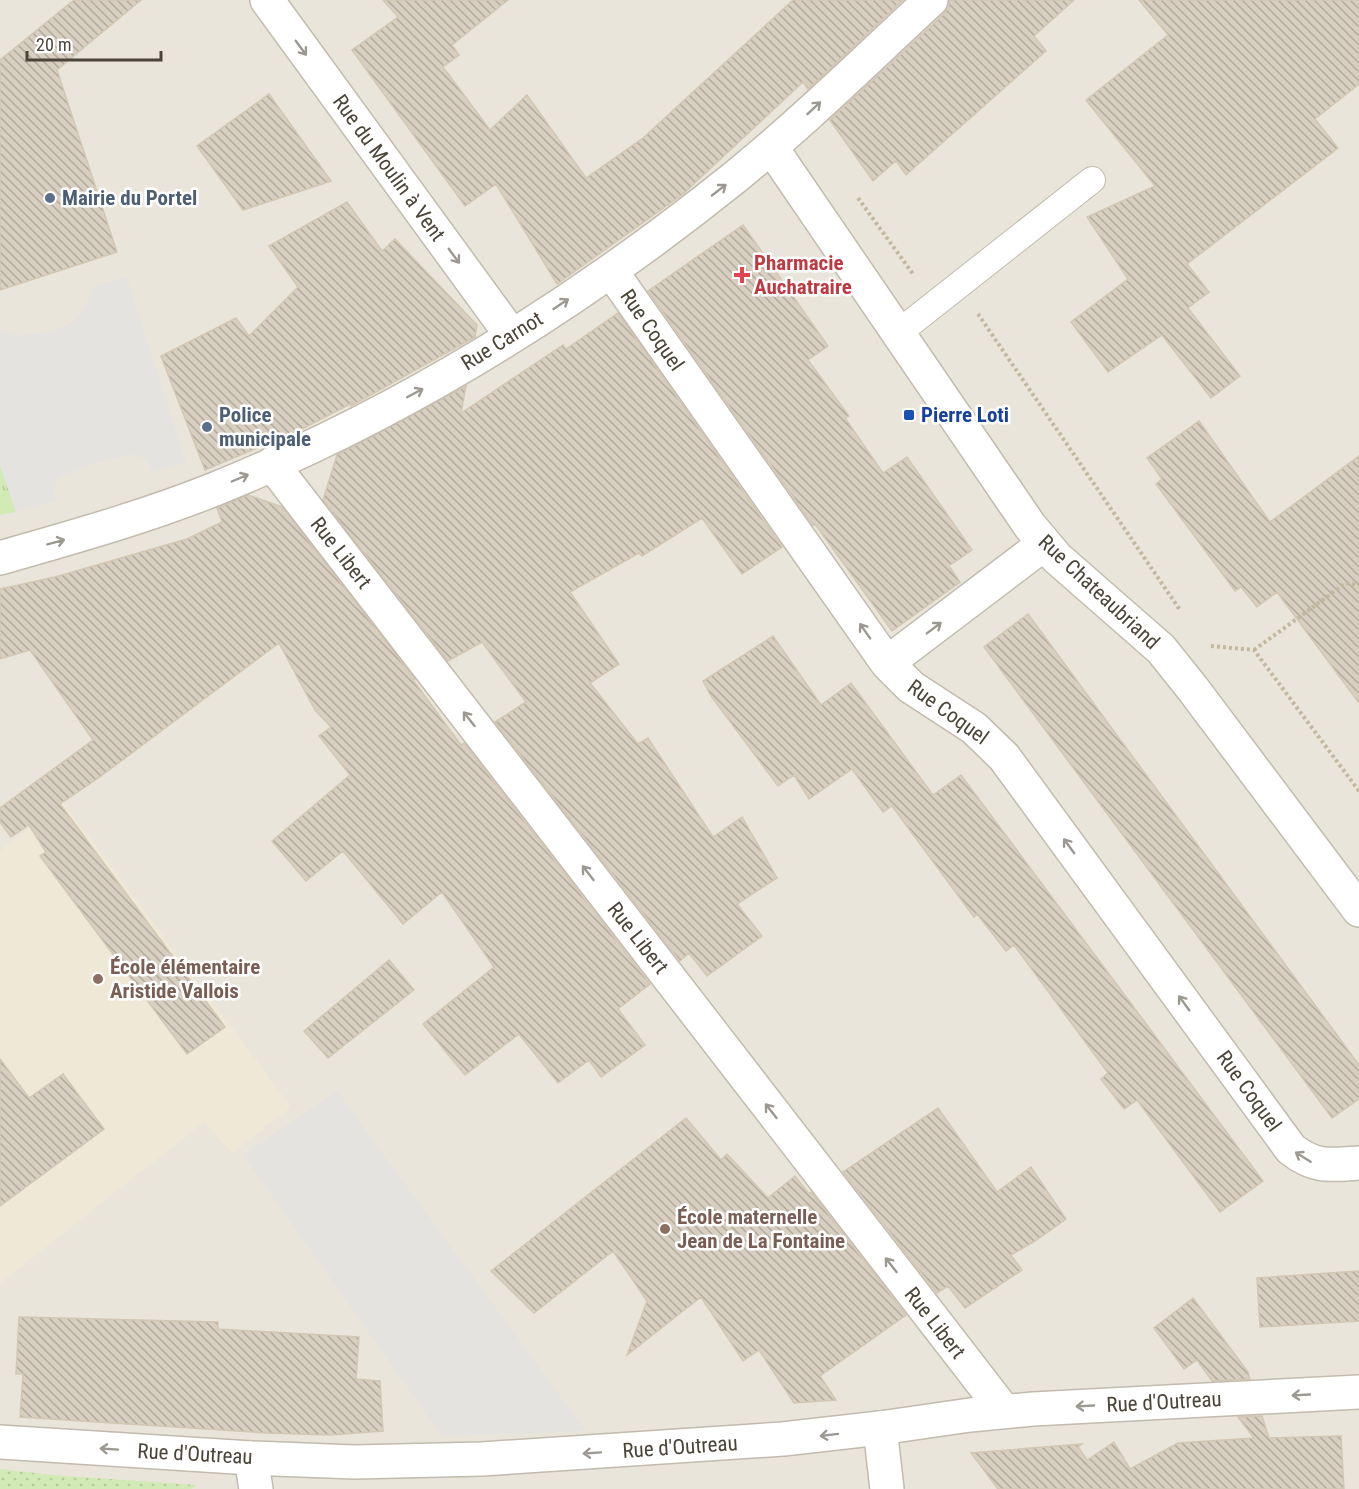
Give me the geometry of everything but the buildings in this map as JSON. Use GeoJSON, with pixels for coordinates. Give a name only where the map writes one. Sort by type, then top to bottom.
{"type":"FeatureCollection","features":[{"type":"Feature","properties":{"kind":"street","name":"Rue du Moulin à Vent"},"geometry":{"type":"LineString","coordinates":[[267,0],[512,336]]}},
{"type":"Feature","properties":{"kind":"street","name":"Rue Carnot"},"geometry":{"type":"LineString","coordinates":[[0,558],[159,510],[216,489],[386,409],[446,376],[611,271],[714,193],[771,147],[931,0]]}},
{"type":"Feature","properties":{"kind":"street","name":"Rue Chateaubriand"},"geometry":{"type":"LineString","coordinates":[[771,147],[1044,544],[1161,649],[1359,910]]}},
{"type":"Feature","properties":{"kind":"street","name":"Rue Coquel"},"geometry":{"type":"LineString","coordinates":[[611,271],[887,663],[911,687],[974,728],[1004,757],[1291,1149],[1304,1159],[1317,1164],[1359,1163]]}},
{"type":"Feature","properties":{"kind":"street","name":"Rue Libert"},"geometry":{"type":"LineString","coordinates":[[272,464],[1004,1411]]}},
{"type":"Feature","properties":{"kind":"street"},"geometry":{"type":"LineString","coordinates":[[887,663],[1044,544]]}},
{"type":"Feature","properties":{"kind":"street","name":"Rue d'Outreau"},"geometry":{"type":"LineString","coordinates":[[0,1442],[253,1473],[356,1461],[482,1459],[758,1442],[1004,1411],[1359,1392]]}},
{"type":"Feature","properties":{"kind":"street"},"geometry":{"type":"LineString","coordinates":[[880,1428],[887,1489]]}},
{"type":"Feature","properties":{"kind":"lane"},"geometry":{"type":"LineString","coordinates":[[898,333],[1092,180]]}},
{"type":"Feature","properties":{"kind":"path"},"geometry":{"type":"LineString","coordinates":[[853,190],[912,273],[946,295],[967,298],[1185,616]]}},
{"type":"Feature","properties":{"kind":"path"},"geometry":{"type":"LineString","coordinates":[[1205,645],[1254,650],[1346,583],[1359,585]]}},
{"type":"Feature","properties":{"kind":"path"},"geometry":{"type":"LineString","coordinates":[[1254,650],[1359,791]]}},
{"type":"Feature","properties":{"kind":"shaded area"},"geometry":{"type":"Polygon","coordinates":[[[0,0],[1359,0],[1359,1489],[0,1489],[0,0]]]}},
{"type":"Feature","properties":{"kind":"shaded area"},"geometry":{"type":"Polygon","coordinates":[[[127,277],[186,463],[152,472],[147,461],[137,455],[128,455],[89,465],[58,478],[53,490],[56,501],[16,512],[0,465],[0,329],[17,336],[51,332],[74,321],[87,304],[94,286],[127,277]]]}},
{"type":"Feature","properties":{"kind":"shaded area","name":"École élémentaire Aristide Vallois"},"geometry":{"type":"Polygon","coordinates":[[[63,802],[291,1107],[232,1153],[204,1122],[0,1283],[0,851],[63,802]]]}},
{"type":"Feature","properties":{"kind":"shaded area"},"geometry":{"type":"Polygon","coordinates":[[[337,1091],[586,1431],[442,1436],[243,1155],[337,1091]]]}},
{"type":"Feature","properties":{"kind":"green space"},"geometry":{"type":"Polygon","coordinates":[[[0,465],[16,512],[0,515],[0,465]]]}},
{"type":"Feature","properties":{"kind":"green space"},"geometry":{"type":"Polygon","coordinates":[[[0,1469],[197,1485],[191,1489],[0,1489],[0,1469]]]}},
{"type":"Feature","properties":{"kind":"place","name":"Mairie du Portel"},"geometry":{"type":"Point","coordinates":[50,198]}},
{"type":"Feature","properties":{"kind":"place","name":"Pharmacie Auchatraire"},"geometry":{"type":"Point","coordinates":[742,275]}},
{"type":"Feature","properties":{"kind":"place","name":"Pierre Loti"},"geometry":{"type":"Point","coordinates":[909,415]}},
{"type":"Feature","properties":{"kind":"place","name":"Police municipale"},"geometry":{"type":"Point","coordinates":[207,427]}},
{"type":"Feature","properties":{"kind":"place","name":"École élémentaire Aristide Vallois"},"geometry":{"type":"Point","coordinates":[98,979]}},
{"type":"Feature","properties":{"kind":"place","name":"École maternelle Jean de La Fontaine"},"geometry":{"type":"Point","coordinates":[665,1229]}}]}
